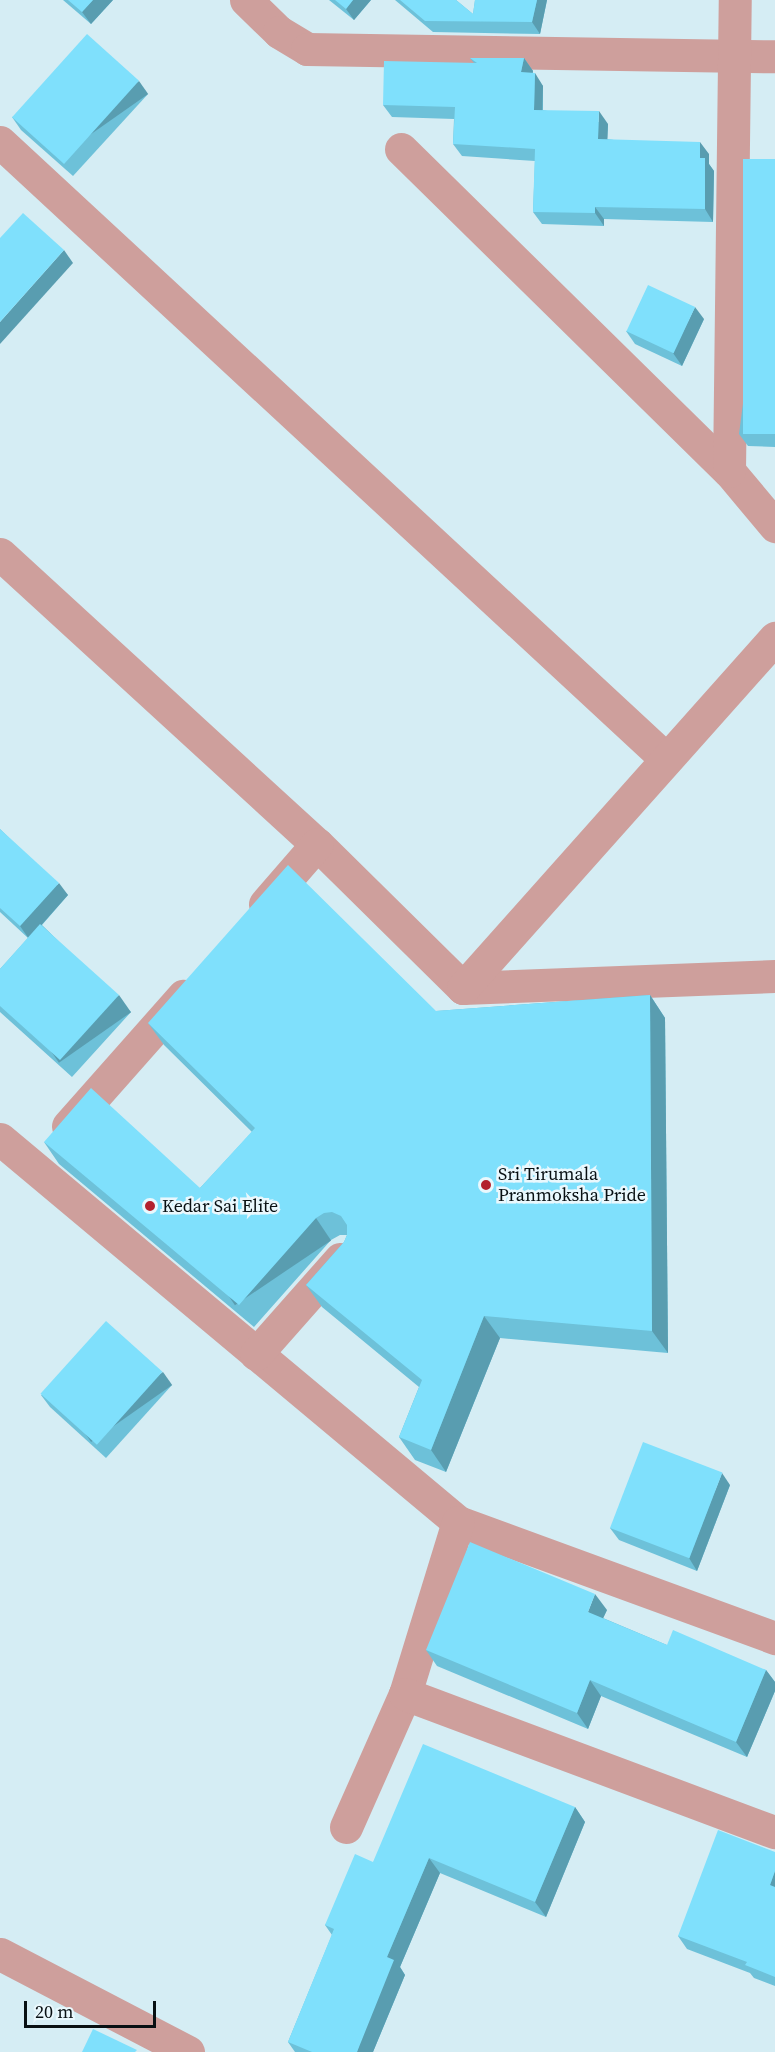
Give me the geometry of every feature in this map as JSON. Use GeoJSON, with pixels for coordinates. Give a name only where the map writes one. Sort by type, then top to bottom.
{"type":"FeatureCollection","features":[{"type":"Feature","properties":{"kind":"street"},"geometry":{"type":"LineString","coordinates":[[246,0],[279,32],[307,49],[775,56]]}},
{"type":"Feature","properties":{"kind":"street"},"geometry":{"type":"LineString","coordinates":[[729,471],[735,0]]}},
{"type":"Feature","properties":{"kind":"street"},"geometry":{"type":"LineString","coordinates":[[0,142],[666,759]]}},
{"type":"Feature","properties":{"kind":"street"},"geometry":{"type":"LineString","coordinates":[[401,149],[729,471],[775,526]]}},
{"type":"Feature","properties":{"kind":"street"},"geometry":{"type":"LineString","coordinates":[[0,554],[317,844],[463,988],[775,976]]}},
{"type":"Feature","properties":{"kind":"street"},"geometry":{"type":"LineString","coordinates":[[463,988],[775,638]]}},
{"type":"Feature","properties":{"kind":"street"},"geometry":{"type":"LineString","coordinates":[[246,925],[317,844]]}},
{"type":"Feature","properties":{"kind":"street"},"geometry":{"type":"LineString","coordinates":[[32,1167],[206,970]]}},
{"type":"Feature","properties":{"kind":"street"},"geometry":{"type":"LineString","coordinates":[[0,1139],[458,1522],[775,1638]]}},
{"type":"Feature","properties":{"kind":"street"},"geometry":{"type":"LineString","coordinates":[[256,1354],[345,1253]]}},
{"type":"Feature","properties":{"kind":"street"},"geometry":{"type":"LineString","coordinates":[[346,1827],[405,1694],[458,1522]]}},
{"type":"Feature","properties":{"kind":"street"},"geometry":{"type":"LineString","coordinates":[[405,1694],[775,1832]]}},
{"type":"Feature","properties":{"kind":"street"},"geometry":{"type":"LineString","coordinates":[[0,1954],[188,2052]]}},
{"type":"Feature","properties":{"kind":"building"},"geometry":{"type":"Polygon","coordinates":[[[68,0],[93,0],[82,12],[68,0]]]}},
{"type":"Feature","properties":{"kind":"building"},"geometry":{"type":"Polygon","coordinates":[[[335,0],[353,0],[346,9],[335,0]]]}},
{"type":"Feature","properties":{"kind":"building"},"geometry":{"type":"Polygon","coordinates":[[[400,0],[456,0],[473,14],[475,0],[537,0],[532,22],[425,21],[400,0]]]}},
{"type":"Feature","properties":{"kind":"building"},"geometry":{"type":"Polygon","coordinates":[[[87,34],[139,81],[64,164],[12,117],[87,34]]]}},
{"type":"Feature","properties":{"kind":"building"},"geometry":{"type":"Polygon","coordinates":[[[470,58],[524,58],[521,72],[535,73],[534,110],[599,111],[598,139],[700,142],[700,158],[705,158],[705,209],[595,207],[595,213],[533,212],[535,149],[453,144],[455,107],[383,105],[384,61],[477,63],[470,58]]]}},
{"type":"Feature","properties":{"kind":"building"},"geometry":{"type":"Polygon","coordinates":[[[743,159],[775,159],[775,434],[743,434],[743,159]]]}},
{"type":"Feature","properties":{"kind":"building"},"geometry":{"type":"Polygon","coordinates":[[[23,213],[64,250],[0,322],[0,238],[23,213]]]}},
{"type":"Feature","properties":{"kind":"building"},"geometry":{"type":"Polygon","coordinates":[[[648,285],[695,307],[674,353],[626,331],[648,285]]]}},
{"type":"Feature","properties":{"kind":"building"},"geometry":{"type":"Polygon","coordinates":[[[0,829],[59,883],[20,926],[0,908],[0,829]]]}},
{"type":"Feature","properties":{"kind":"building","name":"Sri Tirumala Pranmoksha Pride"},"geometry":{"type":"Polygon","coordinates":[[[288,865],[436,1011],[650,995],[652,1331],[484,1316],[431,1450],[399,1437],[422,1380],[306,1285],[344,1242],[347,1225],[341,1216],[332,1212],[324,1213],[316,1218],[239,1305],[44,1142],[91,1088],[200,1188],[255,1128],[148,1023],[288,865]]]}},
{"type":"Feature","properties":{"kind":"building"},"geometry":{"type":"Polygon","coordinates":[[[40,924],[119,995],[60,1060],[0,1006],[0,969],[40,924]]]}},
{"type":"Feature","properties":{"kind":"building"},"geometry":{"type":"Polygon","coordinates":[[[106,1321],[162,1372],[97,1445],[40,1394],[106,1321]]]}},
{"type":"Feature","properties":{"kind":"building"},"geometry":{"type":"Polygon","coordinates":[[[643,1442],[722,1472],[689,1558],[610,1528],[643,1442]]]}},
{"type":"Feature","properties":{"kind":"building"},"geometry":{"type":"Polygon","coordinates":[[[470,1542],[595,1594],[588,1612],[667,1645],[673,1630],[766,1670],[736,1742],[590,1680],[577,1713],[426,1650],[470,1542]]]}},
{"type":"Feature","properties":{"kind":"building"},"geometry":{"type":"Polygon","coordinates":[[[423,1744],[575,1807],[535,1902],[429,1858],[387,1957],[394,1960],[357,2052],[312,2052],[288,2042],[334,1929],[325,1925],[355,1854],[373,1862],[423,1744]]]}},
{"type":"Feature","properties":{"kind":"building"},"geometry":{"type":"Polygon","coordinates":[[[718,1830],[775,1852],[775,1871],[770,1885],[775,1887],[775,1977],[745,1965],[747,1962],[678,1936],[718,1830]]]}},
{"type":"Feature","properties":{"kind":"building"},"geometry":{"type":"Polygon","coordinates":[[[93,2029],[137,2050],[135,2052],[82,2052],[93,2029]]]}},
{"type":"Feature","properties":{"kind":"place","name":"Sri Tirumala Pranmoksha Pride"},"geometry":{"type":"Point","coordinates":[486,1185]}},
{"type":"Feature","properties":{"kind":"place","name":"Kedar Sai Elite"},"geometry":{"type":"Point","coordinates":[150,1206]}}]}
